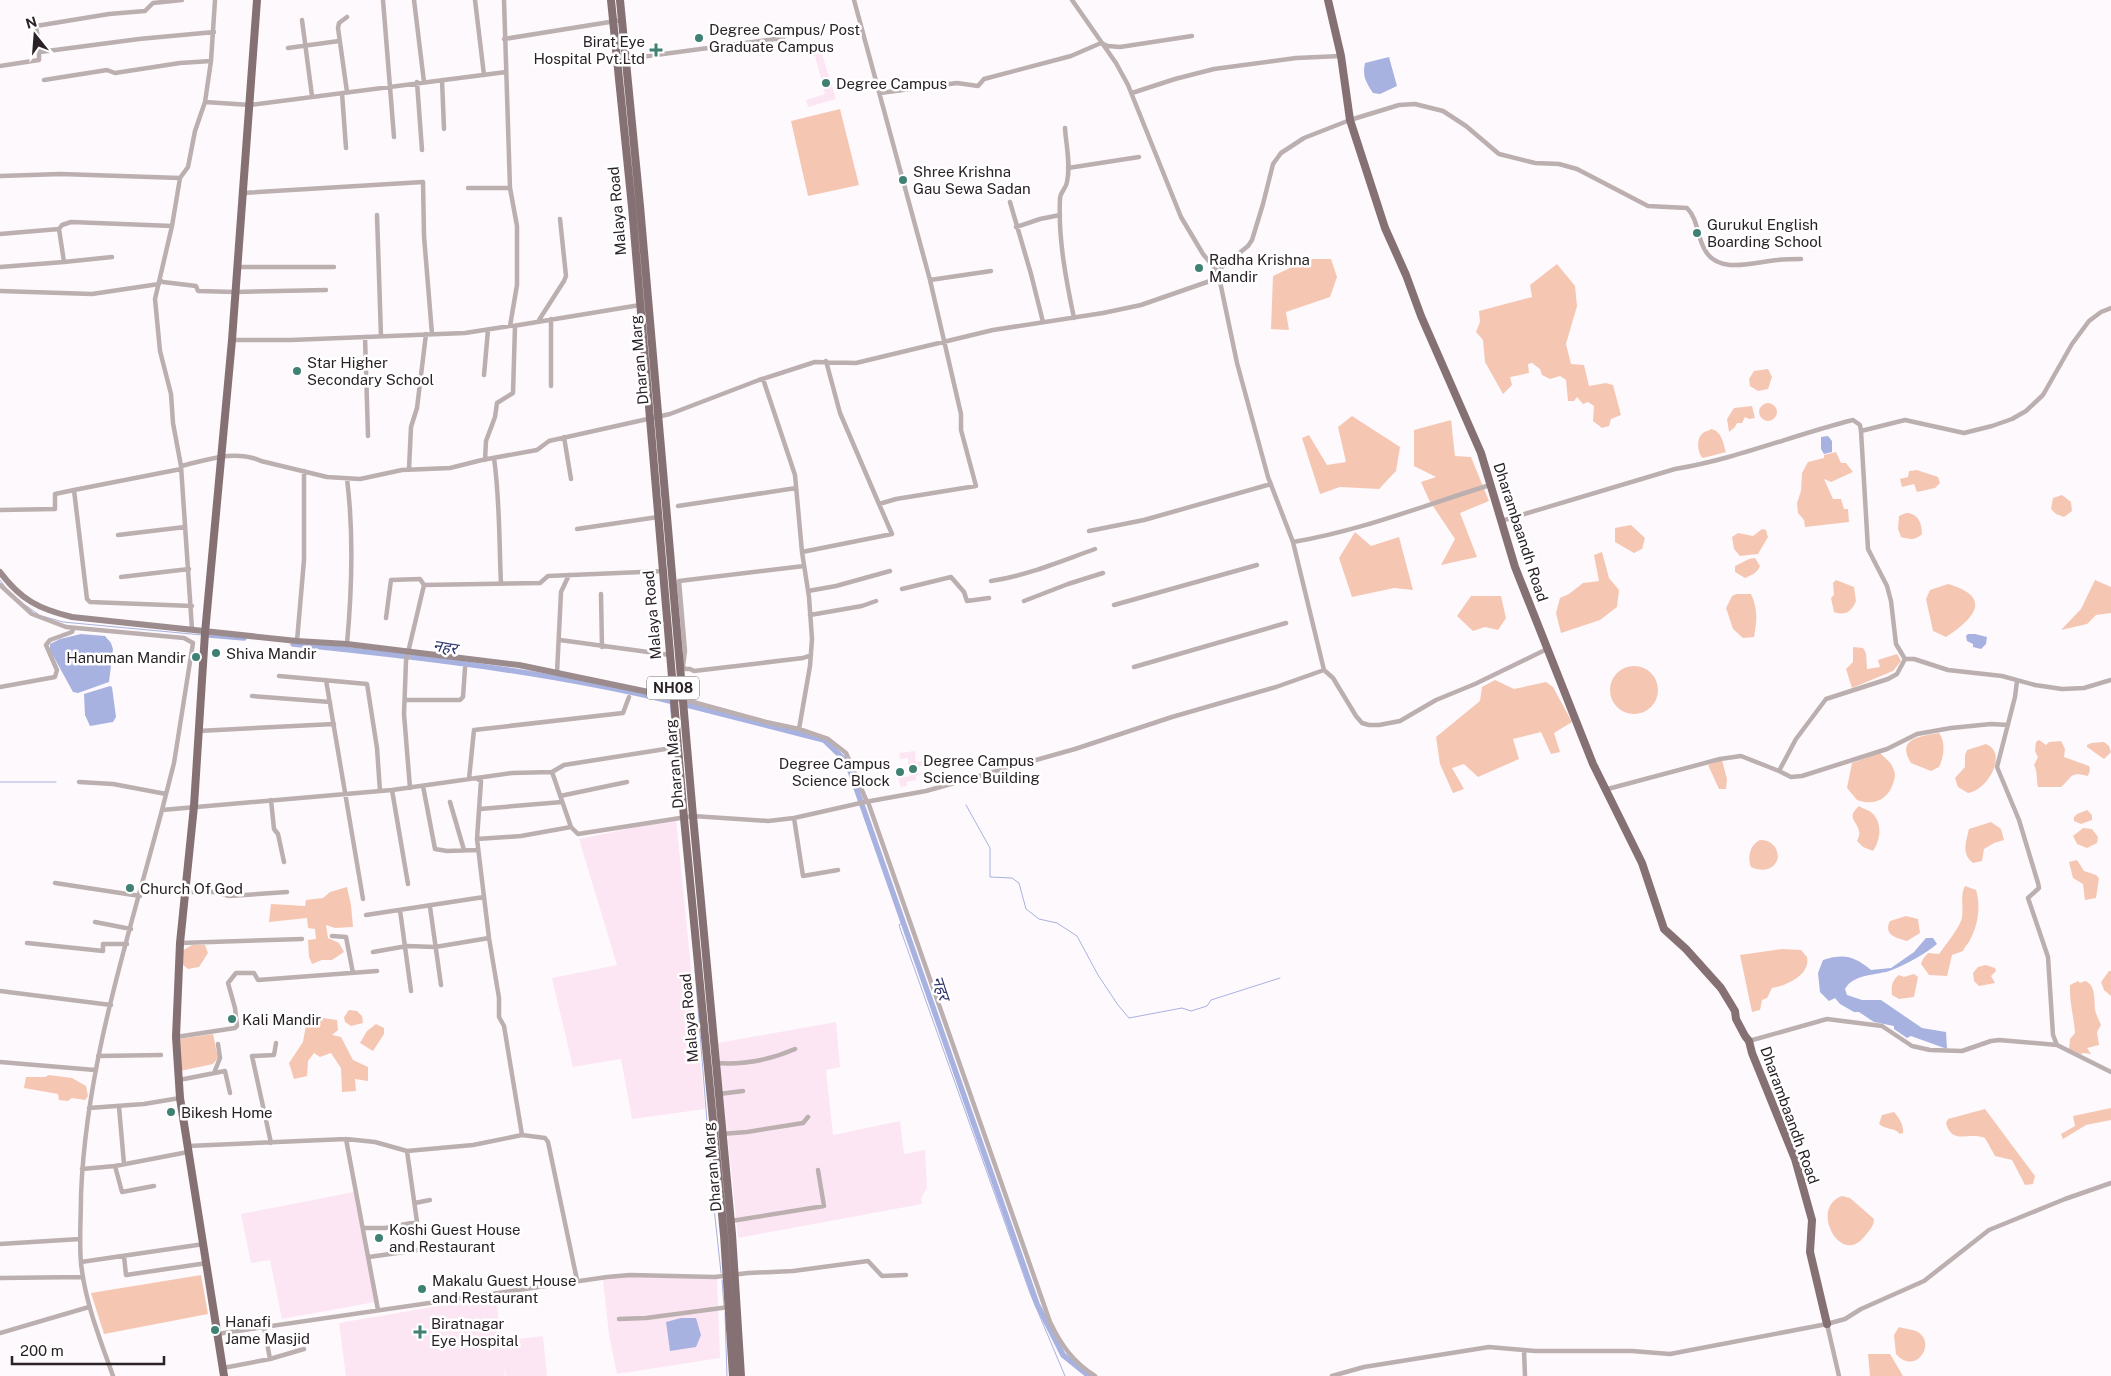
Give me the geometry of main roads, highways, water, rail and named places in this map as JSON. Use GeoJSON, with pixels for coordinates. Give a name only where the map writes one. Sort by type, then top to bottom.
{"type":"FeatureCollection","features":[{"type":"Feature","properties":{"kind":"main road"},"geometry":{"type":"LineString","coordinates":[[223,1372],[180,1098],[176,1037],[180,943],[194,806],[205,630],[232,340],[257,0]]}},
{"type":"Feature","properties":{"kind":"main road","name":"Malaya Road"},"geometry":{"type":"LineString","coordinates":[[611,0],[714,1135],[733,1376]]}},
{"type":"Feature","properties":{"kind":"main road","name":"Dharan Marg"},"geometry":{"type":"LineString","coordinates":[[620,0],[647,286],[682,699],[731,1221],[741,1376]]}},
{"type":"Feature","properties":{"kind":"main road","name":"Dharambaandh Road"},"geometry":{"type":"LineString","coordinates":[[1328,0],[1341,56],[1350,120],[1385,228],[1481,454],[1515,567],[1547,649],[1604,790],[1642,863],[1664,929],[1686,949],[1721,988],[1735,1012],[1736,1019],[1745,1036],[1750,1041],[1752,1053],[1795,1159],[1812,1220],[1810,1252],[1827,1324]]}},
{"type":"Feature","properties":{"kind":"main road"},"geometry":{"type":"LineString","coordinates":[[638,287],[647,286]]}},
{"type":"Feature","properties":{"kind":"main road"},"geometry":{"type":"LineString","coordinates":[[732,1360],[741,1359]]}},
{"type":"Feature","properties":{"kind":"water"},"geometry":{"type":"Polygon","coordinates":[[[1389,57],[1397,86],[1380,94],[1373,93],[1365,79],[1365,63],[1389,57]]]}},
{"type":"Feature","properties":{"kind":"water"},"geometry":{"type":"Polygon","coordinates":[[[1828,436],[1832,441],[1832,452],[1824,454],[1821,449],[1821,437],[1828,436]]]}},
{"type":"Feature","properties":{"kind":"water"},"geometry":{"type":"Polygon","coordinates":[[[81,634],[105,636],[113,649],[109,682],[78,693],[73,692],[50,650],[50,644],[60,639],[81,634]]]}},
{"type":"Feature","properties":{"kind":"water"},"geometry":{"type":"Polygon","coordinates":[[[1968,634],[1987,637],[1986,644],[1981,649],[1973,647],[1973,644],[1967,641],[1966,636],[1968,634]]]}},
{"type":"Feature","properties":{"kind":"water"},"geometry":{"type":"Polygon","coordinates":[[[112,687],[116,717],[113,722],[90,726],[85,715],[84,694],[112,687]]]}},
{"type":"Feature","properties":{"kind":"water"},"geometry":{"type":"Polygon","coordinates":[[[1926,938],[1933,938],[1937,944],[1904,965],[1886,972],[1854,980],[1845,989],[1847,995],[1862,1000],[1881,1000],[1922,1028],[1946,1032],[1947,1049],[1911,1036],[1907,1038],[1894,1029],[1894,1026],[1874,1022],[1859,1012],[1854,1012],[1840,1004],[1835,998],[1829,1001],[1820,992],[1818,973],[1823,960],[1844,957],[1855,959],[1871,970],[1891,968],[1914,952],[1926,938]]]}},
{"type":"Feature","properties":{"kind":"water"},"geometry":{"type":"Polygon","coordinates":[[[681,1318],[696,1318],[701,1335],[696,1347],[670,1351],[666,1322],[681,1318]]]}},
{"type":"Feature","properties":{"kind":"waterway"},"geometry":{"type":"LineString","coordinates":[[0,580],[6,588]]}},
{"type":"Feature","properties":{"kind":"waterway"},"geometry":{"type":"LineString","coordinates":[[25,605],[38,614]]}},
{"type":"Feature","properties":{"kind":"waterway"},"geometry":{"type":"LineString","coordinates":[[42,616],[63,622],[202,635]]}},
{"type":"Feature","properties":{"kind":"waterway","name":"नहर"},"geometry":{"type":"LineString","coordinates":[[209,635],[244,638]]}},
{"type":"Feature","properties":{"kind":"waterway","name":"नहर"},"geometry":{"type":"LineString","coordinates":[[293,644],[389,654],[532,674],[627,691],[674,702]]}},
{"type":"Feature","properties":{"kind":"waterway"},"geometry":{"type":"LineString","coordinates":[[670,701],[673,734]]}},
{"type":"Feature","properties":{"kind":"waterway","name":"नहर"},"geometry":{"type":"LineString","coordinates":[[683,704],[824,740],[847,762],[1037,1304],[1063,1355],[1089,1376]]}},
{"type":"Feature","properties":{"kind":"waterway"},"geometry":{"type":"LineString","coordinates":[[0,782],[56,782]]}},
{"type":"Feature","properties":{"kind":"waterway"},"geometry":{"type":"LineString","coordinates":[[966,805],[990,848],[990,877],[1012,878],[1019,883],[1026,909],[1039,919],[1057,923],[1077,936],[1098,975],[1129,1018],[1182,1008],[1191,1011],[1207,1006],[1211,1000],[1280,978]]}},
{"type":"Feature","properties":{"kind":"waterway","name":"नहर"},"geometry":{"type":"LineString","coordinates":[[904,922],[899,925],[901,931],[1030,1293],[1065,1376]]}},
{"type":"Feature","properties":{"kind":"waterway"},"geometry":{"type":"LineString","coordinates":[[695,970],[713,1198],[721,1273]]}},
{"type":"Feature","properties":{"kind":"waterway"},"geometry":{"type":"LineString","coordinates":[[722,1280],[724,1306]]}},
{"type":"Feature","properties":{"kind":"waterway"},"geometry":{"type":"LineString","coordinates":[[725,1313],[727,1376]]}},
{"type":"Feature","properties":{"kind":"place","name":"Degree Campus/ Post Graduate Campus"},"geometry":{"type":"Point","coordinates":[699,38]}},
{"type":"Feature","properties":{"kind":"place","name":"Birat Eye Hospital Pvt.Ltd"},"geometry":{"type":"Point","coordinates":[656,50]}},
{"type":"Feature","properties":{"kind":"place","name":"Degree Campus"},"geometry":{"type":"Point","coordinates":[826,83]}},
{"type":"Feature","properties":{"kind":"place","name":"Shree Krishna Gau Sewa Sadan"},"geometry":{"type":"Point","coordinates":[903,180]}},
{"type":"Feature","properties":{"kind":"place","name":"Gurukul English Boarding School"},"geometry":{"type":"Point","coordinates":[1697,233]}},
{"type":"Feature","properties":{"kind":"place","name":"Radha Krishna Mandir"},"geometry":{"type":"Point","coordinates":[1199,268]}},
{"type":"Feature","properties":{"kind":"place","name":"Star Higher Secondary School"},"geometry":{"type":"Point","coordinates":[297,371]}},
{"type":"Feature","properties":{"kind":"place","name":"Shiva Mandir"},"geometry":{"type":"Point","coordinates":[216,653]}},
{"type":"Feature","properties":{"kind":"place","name":"Hanuman Mandir"},"geometry":{"type":"Point","coordinates":[196,657]}},
{"type":"Feature","properties":{"kind":"place","name":"Degree Campus Science Building"},"geometry":{"type":"Point","coordinates":[913,769]}},
{"type":"Feature","properties":{"kind":"place","name":"Degree Campus Science Block"},"geometry":{"type":"Point","coordinates":[900,772]}},
{"type":"Feature","properties":{"kind":"place","name":"Church Of God"},"geometry":{"type":"Point","coordinates":[130,888]}},
{"type":"Feature","properties":{"kind":"place","name":"Kali Mandir"},"geometry":{"type":"Point","coordinates":[232,1019]}},
{"type":"Feature","properties":{"kind":"place","name":"Bikesh Home"},"geometry":{"type":"Point","coordinates":[171,1112]}},
{"type":"Feature","properties":{"kind":"place","name":"Koshi Guest House and Restaurant"},"geometry":{"type":"Point","coordinates":[379,1238]}},
{"type":"Feature","properties":{"kind":"place","name":"Makalu Guest House and Restaurant"},"geometry":{"type":"Point","coordinates":[422,1289]}},
{"type":"Feature","properties":{"kind":"place","name":"Hanafi Jame Masjid"},"geometry":{"type":"Point","coordinates":[215,1330]}},
{"type":"Feature","properties":{"kind":"place","name":"Biratnagar Eye Hospital"},"geometry":{"type":"Point","coordinates":[420,1332]}}]}
